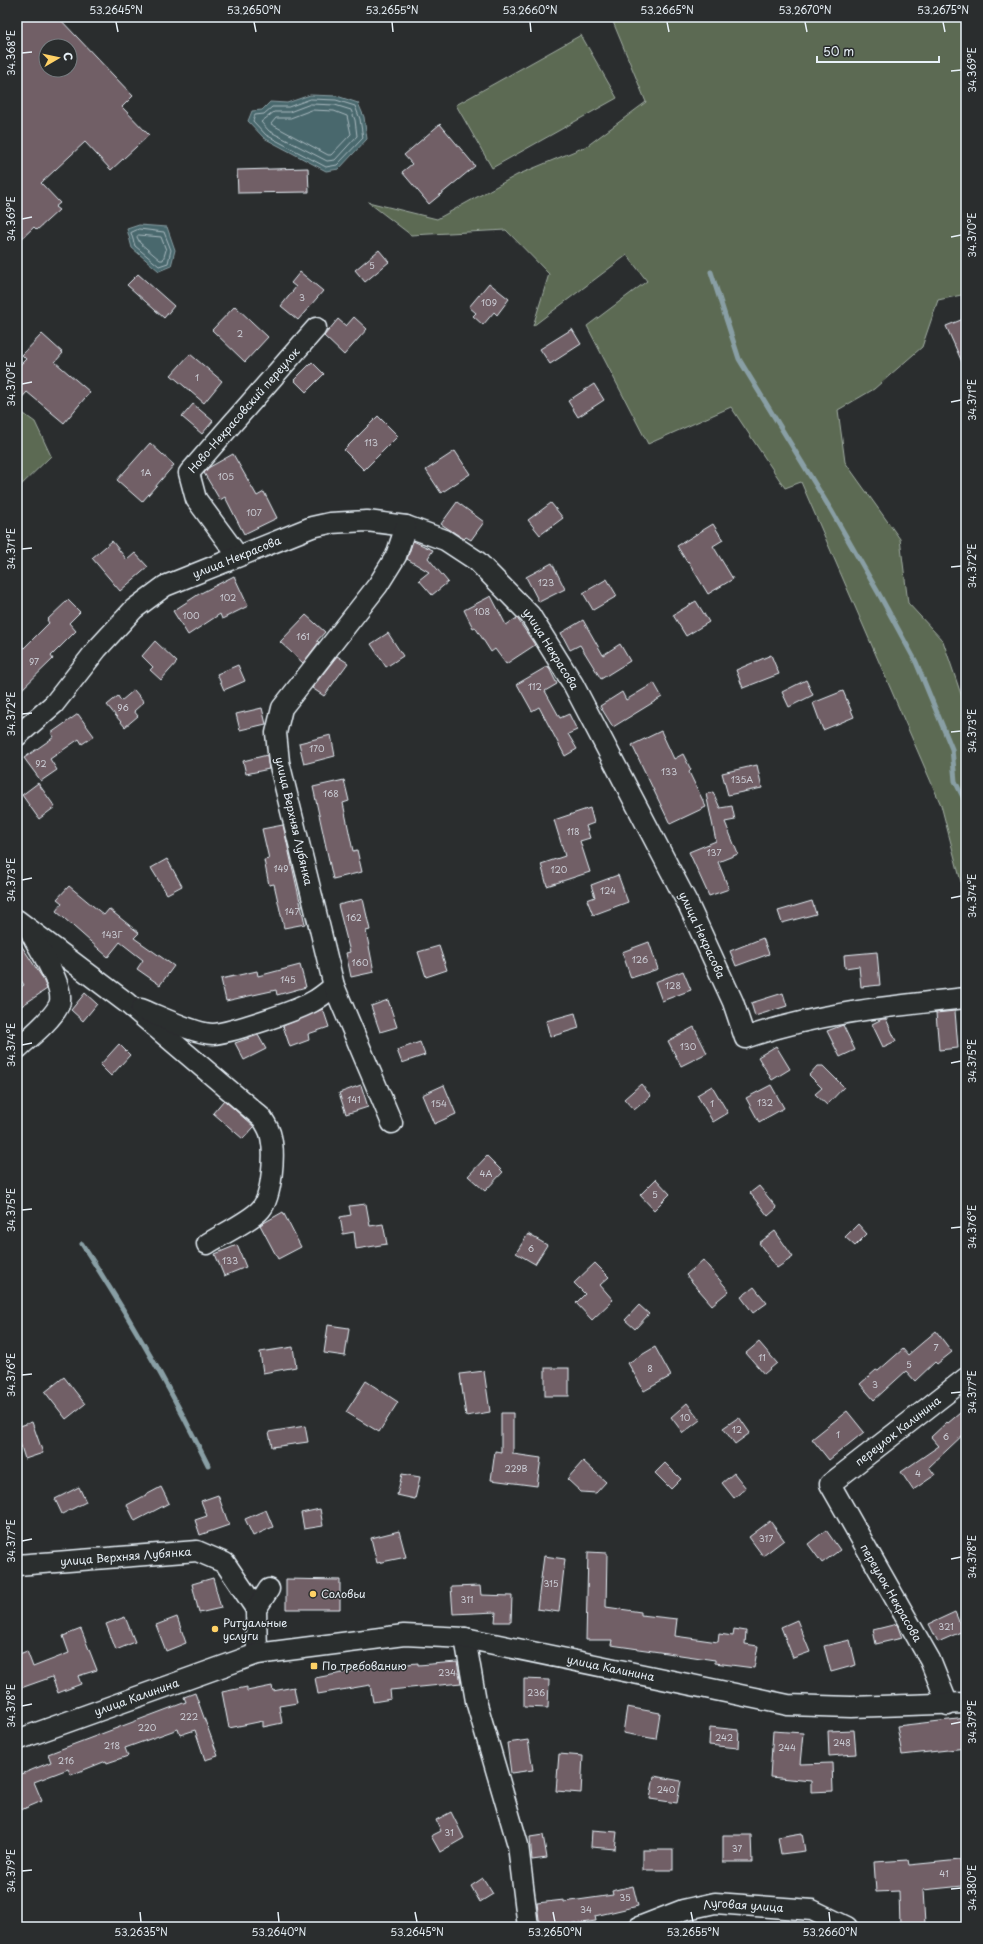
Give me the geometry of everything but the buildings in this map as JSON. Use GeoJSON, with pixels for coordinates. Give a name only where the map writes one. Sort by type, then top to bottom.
{"type":"FeatureCollection","features":[{"type":"Feature","properties":{"kind":"street","name":"Ново-Некрасовский переулок"},"geometry":{"type":"LineString","coordinates":[[238,556],[196,499],[189,473],[316,328]]}},
{"type":"Feature","properties":{"kind":"street","name":"улица Некрасова"},"geometry":{"type":"LineString","coordinates":[[17,736],[54,704],[97,649],[134,609],[165,586],[312,527],[330,522],[360,521],[406,526],[445,540],[477,561],[514,596],[530,615],[573,684],[688,904],[733,1002],[745,1038],[790,1024],[830,1015],[867,1009],[966,998]]}},
{"type":"Feature","properties":{"kind":"street","name":"улица Верхняя Лубянка"},"geometry":{"type":"LineString","coordinates":[[392,1123],[334,986],[278,762],[276,733],[282,708],[378,585],[396,556],[406,526]]}},
{"type":"Feature","properties":{"kind":"street"},"geometry":{"type":"LineString","coordinates":[[23,925],[127,1003],[262,1118],[268,1127],[273,1148],[270,1184],[267,1199],[261,1210],[207,1244]]}},
{"type":"Feature","properties":{"kind":"street"},"geometry":{"type":"LineString","coordinates":[[17,1049],[55,1012],[59,1004],[60,997],[57,984],[23,925]]}},
{"type":"Feature","properties":{"kind":"street"},"geometry":{"type":"LineString","coordinates":[[127,1003],[200,1032],[213,1034],[226,1032],[295,1009],[324,995],[334,986]]}},
{"type":"Feature","properties":{"kind":"street","name":"переулок Калинина"},"geometry":{"type":"LineString","coordinates":[[830,1484],[966,1378]]}},
{"type":"Feature","properties":{"kind":"street","name":"переулок Некрасова"},"geometry":{"type":"LineString","coordinates":[[830,1484],[930,1660],[957,1704]]}},
{"type":"Feature","properties":{"kind":"street","name":"улица Верхняя Лубянка"},"geometry":{"type":"LineString","coordinates":[[17,1565],[197,1551],[225,1563],[256,1609]]}},
{"type":"Feature","properties":{"kind":"street"},"geometry":{"type":"LineString","coordinates":[[257,1654],[256,1609],[269,1589]]}},
{"type":"Feature","properties":{"kind":"street","name":"улица Калинина"},"geometry":{"type":"LineString","coordinates":[[17,1740],[257,1654],[404,1635],[465,1638],[788,1705],[851,1707],[957,1704]]}},
{"type":"Feature","properties":{"kind":"street"},"geometry":{"type":"LineString","coordinates":[[465,1638],[476,1701],[518,1845],[528,1927]]}},
{"type":"Feature","properties":{"kind":"street","name":"Луговая улица"},"geometry":{"type":"LineString","coordinates":[[639,1927],[683,1910],[715,1903],[812,1910],[847,1927]]}},
{"type":"Feature","properties":{"kind":"green space"},"geometry":{"type":"Polygon","coordinates":[[[611,17],[966,17],[966,294],[938,300],[922,347],[874,389],[838,410],[845,462],[900,539],[908,603],[943,641],[966,709],[966,901],[941,805],[801,482],[785,488],[731,407],[648,444],[587,326],[647,281],[627,255],[533,326],[549,274],[506,230],[411,235],[368,202],[437,219],[517,175],[587,146],[646,102],[611,17]]]}},
{"type":"Feature","properties":{"kind":"green space"},"geometry":{"type":"Polygon","coordinates":[[[581,35],[617,98],[492,168],[456,105],[581,35]]]}},
{"type":"Feature","properties":{"kind":"green space"},"geometry":{"type":"Polygon","coordinates":[[[17,409],[35,422],[51,456],[17,489],[17,409]]]}},
{"type":"Feature","properties":{"kind":"water"},"geometry":{"type":"Polygon","coordinates":[[[310,95],[337,96],[358,103],[364,117],[367,139],[339,169],[326,171],[264,138],[248,121],[252,111],[262,110],[270,102],[287,103],[310,95]]]}},
{"type":"Feature","properties":{"kind":"water"},"geometry":{"type":"Polygon","coordinates":[[[139,225],[167,227],[175,250],[171,266],[159,271],[132,248],[127,229],[139,225]]]}},
{"type":"Feature","properties":{"kind":"waterway"},"geometry":{"type":"LineString","coordinates":[[711,272],[739,359],[831,510],[916,662],[952,749],[955,781],[966,803]]}},
{"type":"Feature","properties":{"kind":"waterway"},"geometry":{"type":"LineString","coordinates":[[82,1244],[149,1353],[208,1465]]}},
{"type":"Feature","properties":{"kind":"place","name":"Соловьи"},"geometry":{"type":"Point","coordinates":[313,1594]}},
{"type":"Feature","properties":{"kind":"place","name":"Ритуальные услуги"},"geometry":{"type":"Point","coordinates":[215,1629]}},
{"type":"Feature","properties":{"kind":"place","name":"По требованию"},"geometry":{"type":"Point","coordinates":[314,1666]}}]}
